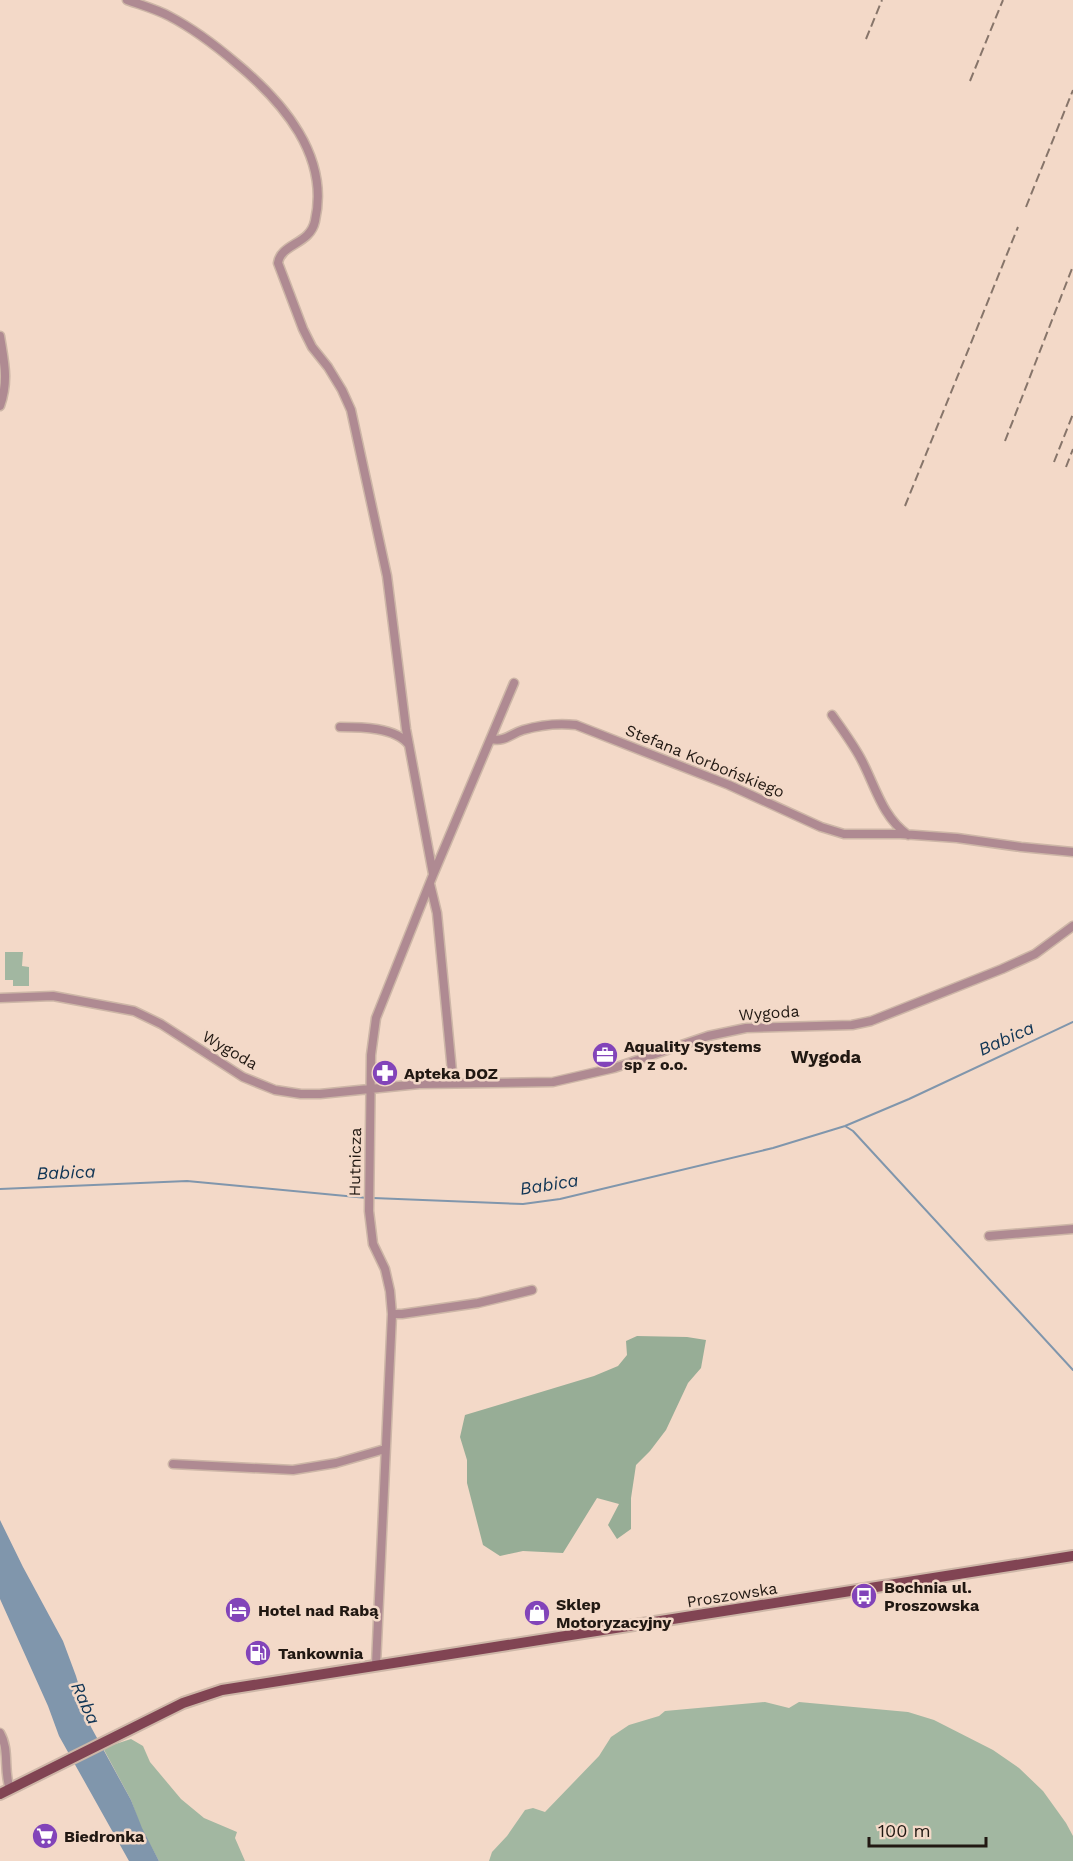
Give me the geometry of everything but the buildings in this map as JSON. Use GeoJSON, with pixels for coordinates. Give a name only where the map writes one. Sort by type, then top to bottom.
{"type":"FeatureCollection","features":[{"type":"Feature","properties":{"kind":"main road","name":"Proszowska"},"geometry":{"type":"LineString","coordinates":[[5,1792],[183,1703],[211,1692],[1073,1556]]}},
{"type":"Feature","properties":{"kind":"street"},"geometry":{"type":"LineString","coordinates":[[127,0],[167,15],[192,29],[254,78],[287,114],[302,136],[315,169],[318,195],[315,223],[305,239],[282,252],[278,263],[303,329],[312,347],[342,390],[351,410],[387,576],[400,692],[437,913],[453,1082]]}},
{"type":"Feature","properties":{"kind":"street"},"geometry":{"type":"LineString","coordinates":[[0,336],[6,377],[5,391],[0,406]]}},
{"type":"Feature","properties":{"kind":"street","name":"Hutnicza"},"geometry":{"type":"LineString","coordinates":[[376,1665],[392,1314],[385,1269],[373,1244],[369,1211],[370,1055],[376,1018],[514,683]]}},
{"type":"Feature","properties":{"kind":"street"},"geometry":{"type":"LineString","coordinates":[[832,715],[860,757],[888,814],[900,830],[909,835]]}},
{"type":"Feature","properties":{"kind":"street","name":"Stefana Korbońskiego"},"geometry":{"type":"LineString","coordinates":[[491,739],[500,741],[522,730],[559,723],[576,725],[729,784],[821,827],[844,834],[957,838],[1073,852]]}},
{"type":"Feature","properties":{"kind":"street"},"geometry":{"type":"LineString","coordinates":[[340,727],[368,727],[404,738],[409,745]]}},
{"type":"Feature","properties":{"kind":"street","name":"Wygoda"},"geometry":{"type":"LineString","coordinates":[[0,998],[53,996],[134,1011],[161,1024],[243,1077],[275,1090],[301,1094],[453,1082],[553,1082],[614,1068],[708,1036],[746,1028],[852,1025],[871,1021],[1035,954],[1073,926]]}},
{"type":"Feature","properties":{"kind":"street"},"geometry":{"type":"LineString","coordinates":[[988,1236],[1073,1229]]}},
{"type":"Feature","properties":{"kind":"street"},"geometry":{"type":"LineString","coordinates":[[392,1314],[478,1303],[532,1290]]}},
{"type":"Feature","properties":{"kind":"street"},"geometry":{"type":"LineString","coordinates":[[173,1464],[293,1470],[336,1463],[385,1449]]}},
{"type":"Feature","properties":{"kind":"street"},"geometry":{"type":"LineString","coordinates":[[0,1733],[5,1749],[5,1792]]}},
{"type":"Feature","properties":{"kind":"green space"},"geometry":{"type":"Polygon","coordinates":[[[5,952],[23,952],[22,966],[29,967],[29,986],[13,986],[13,980],[5,980],[5,952]]]}},
{"type":"Feature","properties":{"kind":"green space"},"geometry":{"type":"Polygon","coordinates":[[[637,1336],[687,1337],[706,1340],[701,1368],[688,1383],[666,1430],[636,1465],[631,1498],[631,1529],[617,1539],[608,1525],[619,1504],[597,1498],[563,1553],[523,1551],[500,1556],[483,1545],[467,1483],[467,1460],[460,1437],[465,1415],[594,1376],[618,1366],[627,1355],[626,1341],[637,1336]]]}},
{"type":"Feature","properties":{"kind":"green space"},"geometry":{"type":"Polygon","coordinates":[[[765,1702],[789,1708],[799,1702],[908,1712],[934,1720],[993,1750],[1019,1768],[1043,1791],[1073,1836],[1073,1861],[489,1861],[492,1852],[507,1836],[525,1810],[533,1808],[545,1812],[599,1756],[611,1737],[629,1725],[659,1716],[665,1711],[765,1702]]]}},
{"type":"Feature","properties":{"kind":"green space"},"geometry":{"type":"Polygon","coordinates":[[[131,1739],[143,1746],[150,1762],[181,1799],[204,1818],[237,1832],[235,1838],[245,1861],[159,1861],[141,1828],[131,1800],[103,1748],[131,1739]]]}},
{"type":"Feature","properties":{"kind":"water"},"geometry":{"type":"Polygon","coordinates":[[[0,1520],[63,1641],[91,1727],[131,1800],[159,1861],[129,1861],[59,1736],[0,1599],[0,1520]]]}},
{"type":"Feature","properties":{"kind":"waterway","name":"Babica"},"geometry":{"type":"LineString","coordinates":[[373,1198],[523,1204],[560,1199],[773,1148],[845,1126],[909,1099],[1073,1022]]}},
{"type":"Feature","properties":{"kind":"waterway"},"geometry":{"type":"LineString","coordinates":[[845,1126],[853,1131],[1073,1370]]}},
{"type":"Feature","properties":{"kind":"waterway","name":"Babica"},"geometry":{"type":"LineString","coordinates":[[0,1189],[187,1181],[367,1198]]}},
{"type":"Feature","properties":{"kind":"railway"},"geometry":{"type":"LineString","coordinates":[[866,39],[882,0]]}},
{"type":"Feature","properties":{"kind":"railway"},"geometry":{"type":"LineString","coordinates":[[970,81],[1003,0]]}},
{"type":"Feature","properties":{"kind":"railway"},"geometry":{"type":"LineString","coordinates":[[1026,207],[1073,90]]}},
{"type":"Feature","properties":{"kind":"railway"},"geometry":{"type":"LineString","coordinates":[[905,506],[1018,227]]}},
{"type":"Feature","properties":{"kind":"railway"},"geometry":{"type":"LineString","coordinates":[[1005,441],[1073,266]]}},
{"type":"Feature","properties":{"kind":"railway"},"geometry":{"type":"LineString","coordinates":[[1054,462],[1073,414]]}},
{"type":"Feature","properties":{"kind":"railway"},"geometry":{"type":"LineString","coordinates":[[1066,467],[1073,449]]}},
{"type":"Feature","properties":{"kind":"place","name":"Aquality Systems sp z o.o."},"geometry":{"type":"Point","coordinates":[605,1055]}},
{"type":"Feature","properties":{"kind":"place","name":"Apteka DOZ"},"geometry":{"type":"Point","coordinates":[385,1073]}},
{"type":"Feature","properties":{"kind":"place","name":"Bochnia ul. Proszowska"},"geometry":{"type":"Point","coordinates":[864,1596]}},
{"type":"Feature","properties":{"kind":"place","name":"Hotel nad Rabą"},"geometry":{"type":"Point","coordinates":[238,1610]}},
{"type":"Feature","properties":{"kind":"place","name":"Sklep Motoryzacyjny"},"geometry":{"type":"Point","coordinates":[537,1613]}},
{"type":"Feature","properties":{"kind":"place","name":"Tankownia"},"geometry":{"type":"Point","coordinates":[258,1653]}},
{"type":"Feature","properties":{"kind":"place","name":"Biedronka"},"geometry":{"type":"Point","coordinates":[45,1836]}},
{"type":"Feature","properties":{"kind":"district","name":"Wygoda"},"geometry":{"type":"Point","coordinates":[826,1056]}},
{"type":"Feature","properties":{"kind":"water label","name":"Raba"},"geometry":{"type":"Point","coordinates":[86,1703]}}]}
